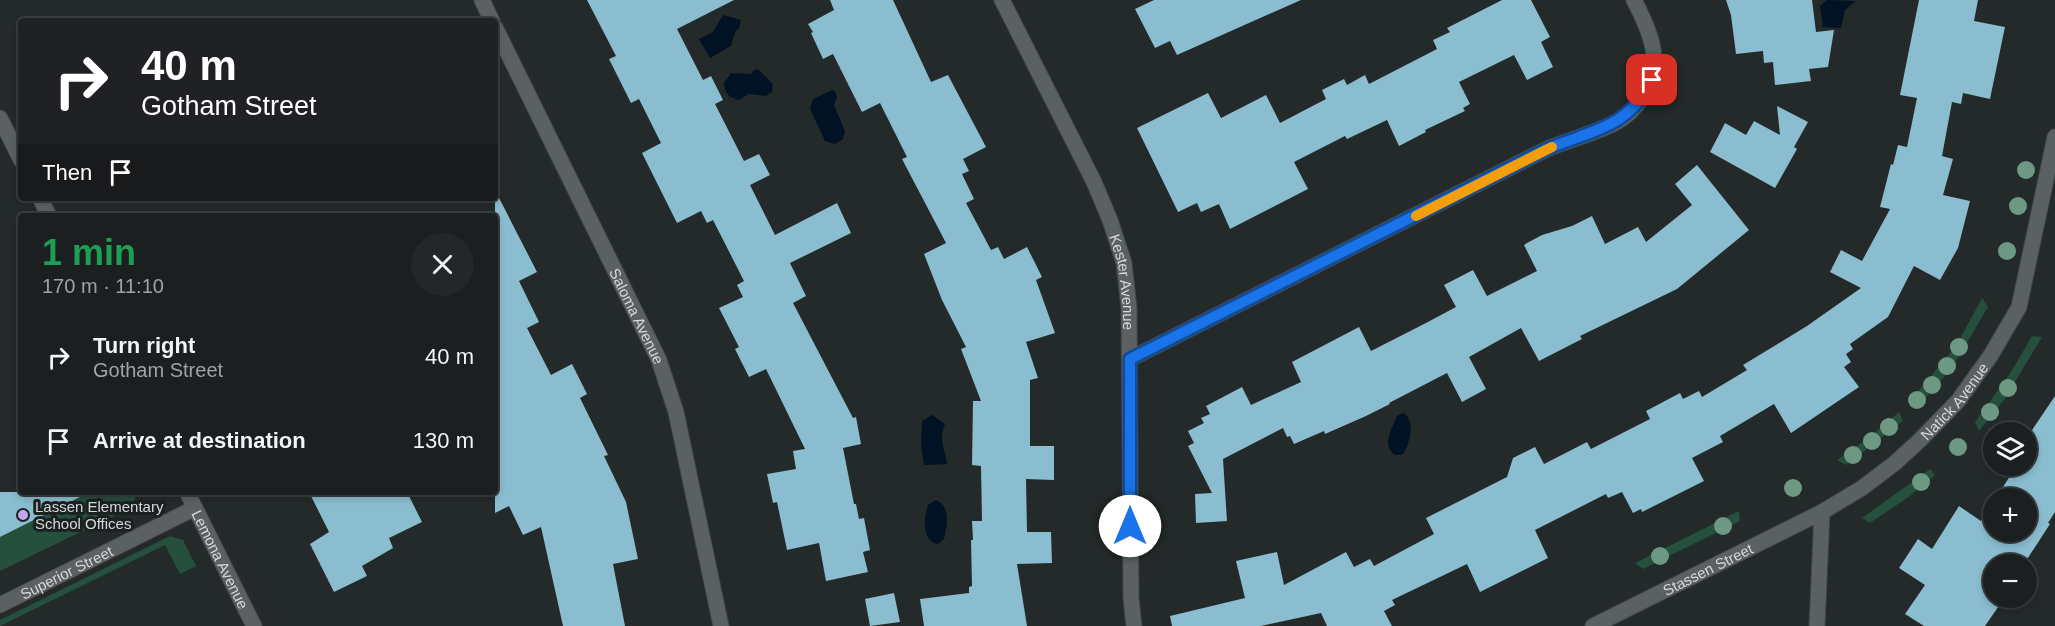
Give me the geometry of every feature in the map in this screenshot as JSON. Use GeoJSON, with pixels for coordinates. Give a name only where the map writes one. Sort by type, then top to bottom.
{"type":"FeatureCollection","features":[{"type":"Feature","properties":{"kind":"street"},"geometry":{"type":"LineString","coordinates":[[482,0],[491,18]]}},
{"type":"Feature","properties":{"kind":"street","name":"Kester Avenue"},"geometry":{"type":"LineString","coordinates":[[1002,0],[1094,182],[1110,220],[1124,263],[1129,308],[1131,598],[1134,626]]}},
{"type":"Feature","properties":{"kind":"street"},"geometry":{"type":"LineString","coordinates":[[1130,359],[1547,149],[1615,123],[1628,114],[1646,92],[1652,80],[1654,66],[1652,41],[1634,0]]}},
{"type":"Feature","properties":{"kind":"street","name":"Saloma Avenue"},"geometry":{"type":"LineString","coordinates":[[498,33],[660,360],[676,412],[721,626]]}},
{"type":"Feature","properties":{"kind":"street"},"geometry":{"type":"LineString","coordinates":[[0,118],[18,154]]}},
{"type":"Feature","properties":{"kind":"street","name":"Natick Avenue"},"geometry":{"type":"LineString","coordinates":[[1822,512],[1862,488],[1920,440],[1958,401],[1991,355],[2019,307],[2055,137]]}},
{"type":"Feature","properties":{"kind":"street","name":"Lemona Avenue"},"geometry":{"type":"LineString","coordinates":[[188,495],[254,626]]}},
{"type":"Feature","properties":{"kind":"street","name":"Superior Street"},"geometry":{"type":"LineString","coordinates":[[0,605],[195,508]]}},
{"type":"Feature","properties":{"kind":"street"},"geometry":{"type":"LineString","coordinates":[[1817,626],[1822,512]]}},
{"type":"Feature","properties":{"kind":"street","name":"Stassen Street"},"geometry":{"type":"LineString","coordinates":[[1593,626],[1822,512]]}},
{"type":"Feature","properties":{"kind":"green space"},"geometry":{"type":"Polygon","coordinates":[[[1982,298],[1988,307],[1952,368],[1919,405],[1909,402],[1956,346],[1982,298]]]}},
{"type":"Feature","properties":{"kind":"green space"},"geometry":{"type":"Polygon","coordinates":[[[2032,336],[2042,337],[2004,400],[1986,422],[1983,422],[1979,431],[1975,422],[2011,372],[2032,336]]]}},
{"type":"Feature","properties":{"kind":"green space"},"geometry":{"type":"Polygon","coordinates":[[[1899,412],[1903,421],[1846,465],[1837,460],[1870,437],[1899,412]]]}},
{"type":"Feature","properties":{"kind":"green space"},"geometry":{"type":"Polygon","coordinates":[[[1930,469],[1935,475],[1910,496],[1870,523],[1862,518],[1930,469]]]}},
{"type":"Feature","properties":{"kind":"green space"},"geometry":{"type":"Polygon","coordinates":[[[84,495],[136,495],[133,504],[126,510],[0,571],[0,537],[84,495]]]}},
{"type":"Feature","properties":{"kind":"green space"},"geometry":{"type":"Polygon","coordinates":[[[1739,511],[1740,521],[1643,569],[1635,563],[1739,511]]]}},
{"type":"Feature","properties":{"kind":"green space"},"geometry":{"type":"Polygon","coordinates":[[[170,536],[183,540],[196,566],[180,574],[165,545],[0,626],[0,620],[170,536]]]}},
{"type":"Feature","properties":{"kind":"water"},"geometry":{"type":"Polygon","coordinates":[[[1827,0],[1856,1],[1845,10],[1841,28],[1823,27],[1820,6],[1827,0]]]}},
{"type":"Feature","properties":{"kind":"water"},"geometry":{"type":"Polygon","coordinates":[[[723,15],[741,20],[739,28],[736,30],[731,46],[710,58],[699,39],[713,32],[723,15]]]}},
{"type":"Feature","properties":{"kind":"water"},"geometry":{"type":"Polygon","coordinates":[[[758,69],[773,84],[772,92],[766,96],[749,94],[739,100],[730,97],[725,90],[724,83],[731,73],[751,74],[758,69]]]}},
{"type":"Feature","properties":{"kind":"water"},"geometry":{"type":"Polygon","coordinates":[[[832,90],[835,91],[837,97],[834,105],[845,131],[843,139],[835,144],[825,141],[810,109],[813,99],[832,90]]]}},
{"type":"Feature","properties":{"kind":"water"},"geometry":{"type":"Polygon","coordinates":[[[1403,413],[1407,416],[1411,427],[1409,439],[1402,455],[1395,455],[1388,442],[1397,416],[1403,413]]]}},
{"type":"Feature","properties":{"kind":"water"},"geometry":{"type":"Polygon","coordinates":[[[932,415],[945,424],[942,440],[947,464],[924,465],[921,445],[922,421],[932,415]]]}},
{"type":"Feature","properties":{"kind":"water"},"geometry":{"type":"Polygon","coordinates":[[[936,500],[944,507],[947,517],[944,539],[938,544],[929,538],[925,528],[928,505],[936,500]]]}},
{"type":"Feature","properties":{"kind":"building"},"geometry":{"type":"Polygon","coordinates":[[[587,0],[734,0],[677,29],[703,80],[711,76],[723,100],[715,104],[744,161],[759,154],[770,175],[750,185],[775,235],[837,203],[851,233],[790,263],[806,296],[793,303],[853,418],[856,417],[861,444],[843,448],[854,504],[856,504],[859,519],[864,518],[870,550],[863,552],[868,572],[826,581],[819,543],[787,550],[777,502],[773,503],[767,474],[796,469],[793,451],[805,449],[766,369],[749,377],[735,349],[739,347],[719,308],[743,297],[737,285],[744,281],[713,220],[707,223],[701,211],[677,223],[642,153],[661,143],[639,99],[631,103],[609,59],[616,56],[587,0]]]}},
{"type":"Feature","properties":{"kind":"building"},"geometry":{"type":"Polygon","coordinates":[[[830,0],[893,0],[931,82],[948,75],[986,147],[963,159],[969,171],[962,174],[974,199],[966,203],[991,250],[998,247],[1004,259],[1027,247],[1042,277],[1036,280],[1055,333],[1026,342],[1038,378],[1030,380],[1030,446],[1054,446],[1054,480],[1026,479],[1027,532],[1051,532],[1052,563],[1017,564],[1027,626],[924,626],[920,599],[969,593],[969,587],[972,586],[972,521],[982,521],[981,466],[972,465],[973,401],[981,401],[961,349],[966,347],[942,300],[924,254],[946,243],[902,159],[907,157],[880,103],[862,112],[833,54],[823,59],[811,33],[813,32],[808,24],[834,10],[830,0]]]}},
{"type":"Feature","properties":{"kind":"building"},"geometry":{"type":"Polygon","coordinates":[[[1154,0],[1301,0],[1177,55],[1170,41],[1155,48],[1135,9],[1154,0]]]}},
{"type":"Feature","properties":{"kind":"building"},"geometry":{"type":"Polygon","coordinates":[[[1502,0],[1531,0],[1550,37],[1541,42],[1553,67],[1527,80],[1514,55],[1459,82],[1470,104],[1463,108],[1465,111],[1425,130],[1426,132],[1399,146],[1387,120],[1347,139],[1345,136],[1294,162],[1308,189],[1230,229],[1219,204],[1201,212],[1197,203],[1178,212],[1137,128],[1208,93],[1221,118],[1266,95],[1280,123],[1326,99],[1322,90],[1344,79],[1347,85],[1365,75],[1369,84],[1437,49],[1433,40],[1450,32],[1447,28],[1502,0]]]}},
{"type":"Feature","properties":{"kind":"building"},"geometry":{"type":"Polygon","coordinates":[[[1726,0],[1812,0],[1816,32],[1834,30],[1828,67],[1809,69],[1811,81],[1775,85],[1773,62],[1764,63],[1763,51],[1736,54],[1731,15],[1726,0]]]}},
{"type":"Feature","properties":{"kind":"building"},"geometry":{"type":"Polygon","coordinates":[[[1919,0],[1978,0],[1974,21],[2005,27],[1990,99],[1963,93],[1961,104],[1952,102],[1942,156],[1953,159],[1943,195],[1970,201],[1958,248],[1940,280],[1914,266],[1888,317],[1850,344],[1853,349],[1846,354],[1851,362],[1844,367],[1859,387],[1791,433],[1774,404],[1720,436],[1723,442],[1692,458],[1704,481],[1642,512],[1641,509],[1633,513],[1622,492],[1608,498],[1606,494],[1535,530],[1548,558],[1480,592],[1467,564],[1392,600],[1395,605],[1384,611],[1392,626],[1327,626],[1321,613],[1261,626],[1172,626],[1170,616],[1245,598],[1236,561],[1277,552],[1284,585],[1346,552],[1354,567],[1370,559],[1374,566],[1434,534],[1426,518],[1507,477],[1513,458],[1535,447],[1544,464],[1587,442],[1591,449],[1650,419],[1646,411],[1680,393],[1683,399],[1699,391],[1702,397],[1747,370],[1743,365],[1807,326],[1861,288],[1830,272],[1841,250],[1862,261],[1890,209],[1880,207],[1898,145],[1907,147],[1917,98],[1900,95],[1919,0]]]}},
{"type":"Feature","properties":{"kind":"building"},"geometry":{"type":"Polygon","coordinates":[[[1777,106],[1808,122],[1794,147],[1797,149],[1775,188],[1710,152],[1725,123],[1746,135],[1754,121],[1780,135],[1777,106]]]}},
{"type":"Feature","properties":{"kind":"building"},"geometry":{"type":"Polygon","coordinates":[[[1697,165],[1749,230],[1677,289],[1580,336],[1582,339],[1539,361],[1521,328],[1469,357],[1486,389],[1462,402],[1447,373],[1366,416],[1325,434],[1324,431],[1294,444],[1290,436],[1287,437],[1283,428],[1223,459],[1227,521],[1196,523],[1195,494],[1212,493],[1188,446],[1194,443],[1188,431],[1204,423],[1201,418],[1210,414],[1206,406],[1242,387],[1251,405],[1301,382],[1292,362],[1359,327],[1371,351],[1456,307],[1444,285],[1473,270],[1487,296],[1537,271],[1524,245],[1542,235],[1572,226],[1592,216],[1605,244],[1638,227],[1646,242],[1692,205],[1675,184],[1697,165]]]}},
{"type":"Feature","properties":{"kind":"building"},"geometry":{"type":"Polygon","coordinates":[[[498,196],[537,272],[519,281],[539,322],[527,328],[551,375],[572,364],[587,394],[580,398],[608,455],[604,456],[626,502],[638,559],[613,564],[625,626],[563,626],[541,527],[523,535],[509,506],[495,513],[495,495],[498,495],[498,213],[495,213],[495,201],[498,201],[498,196]]]}},
{"type":"Feature","properties":{"kind":"building"},"geometry":{"type":"Polygon","coordinates":[[[2055,396],[2055,512],[2048,523],[2050,524],[2030,554],[1983,554],[1983,608],[1997,608],[1985,626],[1924,626],[1905,614],[1925,585],[1899,568],[1918,539],[1932,549],[1959,506],[1981,521],[1983,518],[1983,542],[2037,542],[2037,488],[2002,488],[2010,476],[2037,476],[2037,423],[2055,396]]]}},
{"type":"Feature","properties":{"kind":"building","name":"Lassen Elementary School Offices"},"geometry":{"type":"Polygon","coordinates":[[[0,492],[18,492],[18,495],[84,495],[0,537],[0,492]]]}},
{"type":"Feature","properties":{"kind":"building"},"geometry":{"type":"Polygon","coordinates":[[[310,495],[408,495],[422,522],[389,538],[393,548],[362,566],[367,576],[334,592],[310,544],[329,532],[310,495]]]}},
{"type":"Feature","properties":{"kind":"building"},"geometry":{"type":"Polygon","coordinates":[[[894,593],[900,622],[870,626],[865,599],[894,593]]]}},
{"type":"Feature","properties":{"kind":"slow traffic"},"geometry":{"type":"LineString","coordinates":[[1416,216],[1552,147]]}},
{"type":"Feature","properties":{"kind":"place","name":"Lassen Elementary School Offices"},"geometry":{"type":"Point","coordinates":[23,515]}},
{"type":"Feature","properties":{"kind":"route"},"geometry":{"type":"LineString","coordinates":[[1130,526],[1130,359],[1547,149],[1615,123],[1639,103],[1652,80]]}}]}
